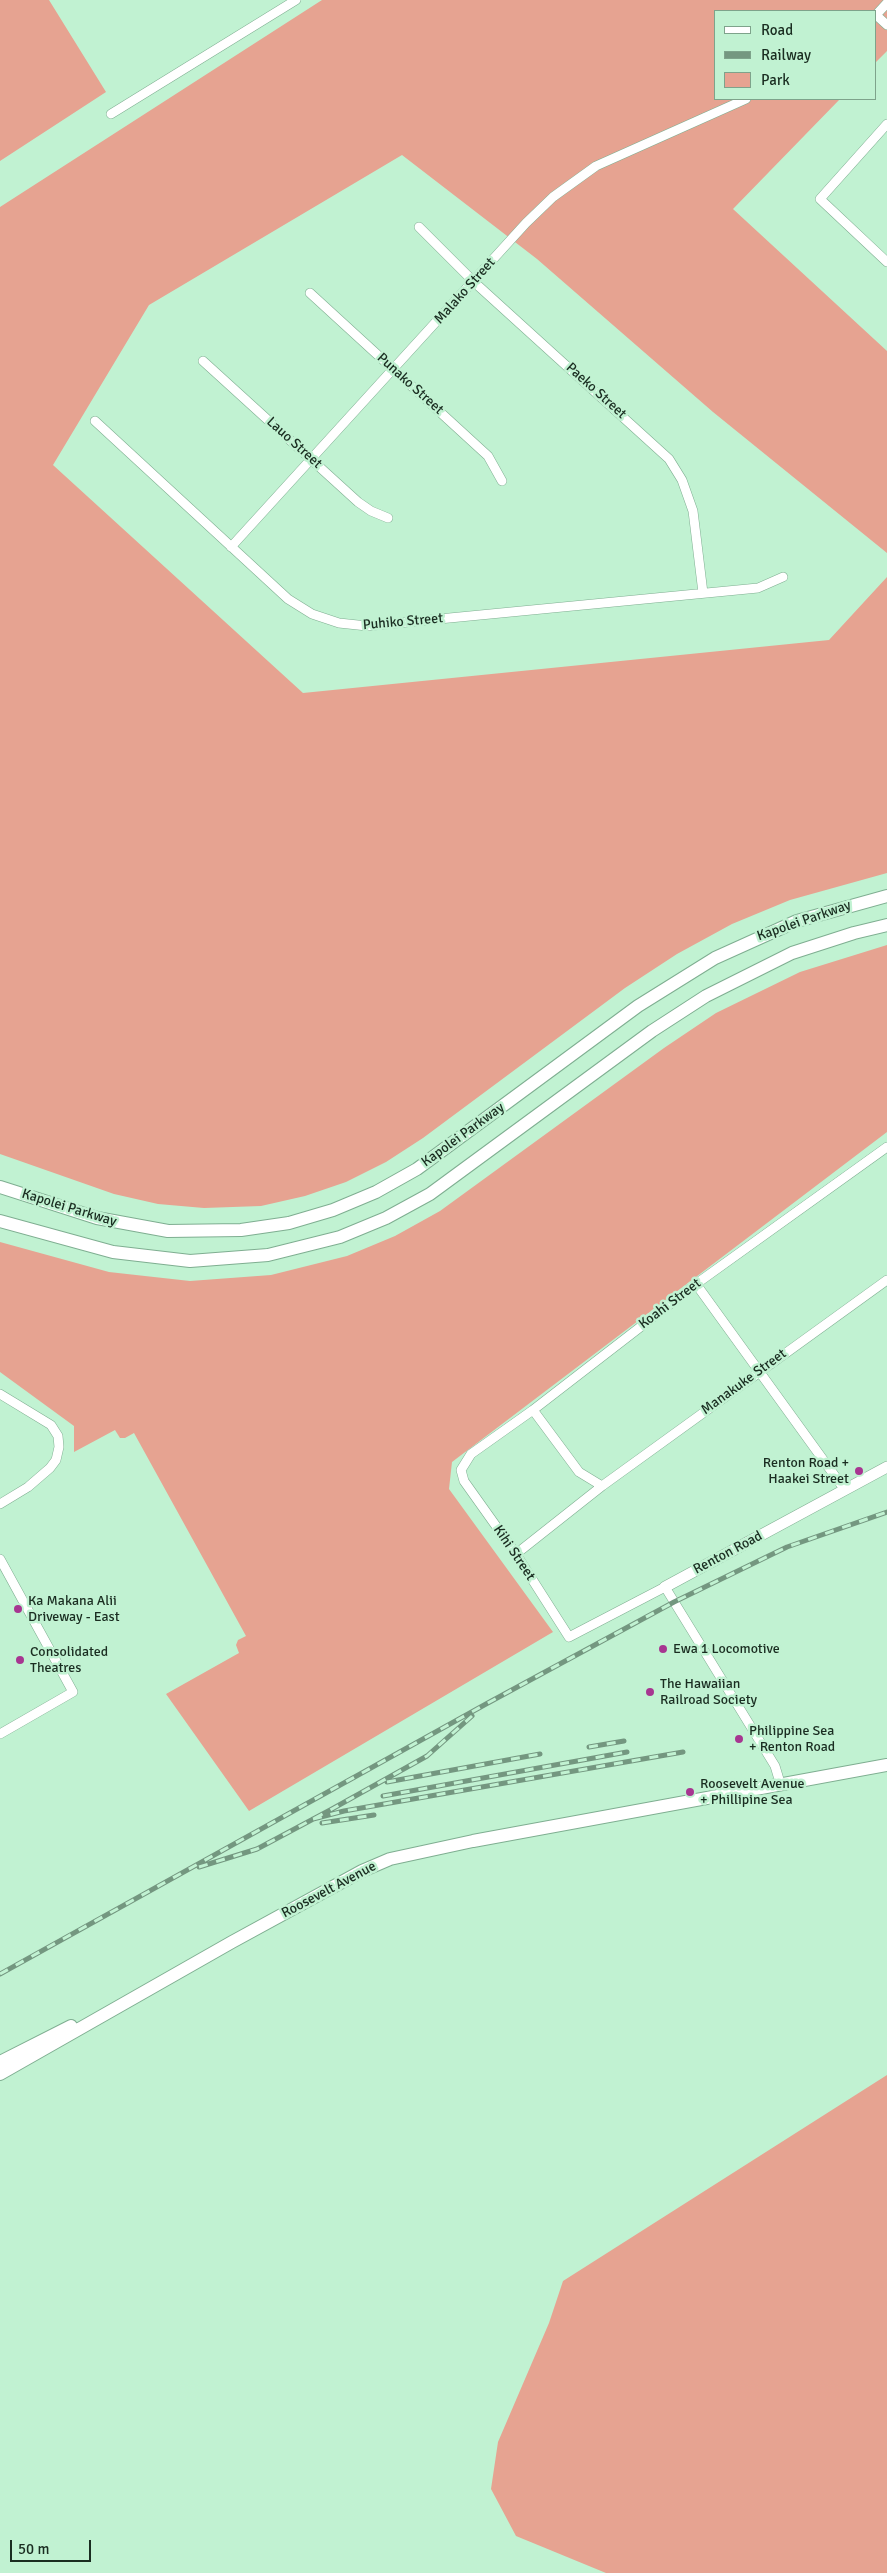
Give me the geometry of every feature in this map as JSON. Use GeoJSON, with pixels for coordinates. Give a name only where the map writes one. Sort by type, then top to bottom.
{"type":"FeatureCollection","features":[{"type":"Feature","properties":{"kind":"main road","name":"Kapolei Parkway"},"geometry":{"type":"LineString","coordinates":[[0,1187],[96,1218],[168,1231],[241,1230],[289,1223],[326,1212],[376,1192],[416,1169],[644,1002],[714,958],[797,921],[887,896]]}},
{"type":"Feature","properties":{"kind":"main road","name":"Kapolei Parkway"},"geometry":{"type":"LineString","coordinates":[[0,1221],[88,1246],[164,1259],[242,1258],[292,1250],[340,1237],[408,1207],[450,1180],[652,1031],[706,996],[792,953],[854,933],[887,925]]}},
{"type":"Feature","properties":{"kind":"main road","name":"Roosevelt Avenue"},"geometry":{"type":"LineString","coordinates":[[0,2074],[103,2018],[148,1989],[362,1871],[390,1859],[473,1841],[781,1786],[887,1765]]}},
{"type":"Feature","properties":{"kind":"main road"},"geometry":{"type":"LineString","coordinates":[[0,2062],[148,1989]]}},
{"type":"Feature","properties":{"kind":"street"},"geometry":{"type":"LineString","coordinates":[[111,114],[296,0]]}},
{"type":"Feature","properties":{"kind":"street"},"geometry":{"type":"LineString","coordinates":[[877,14],[887,3]]}},
{"type":"Feature","properties":{"kind":"street"},"geometry":{"type":"LineString","coordinates":[[877,16],[887,25]]}},
{"type":"Feature","properties":{"kind":"street","name":"Malako Street"},"geometry":{"type":"LineString","coordinates":[[231,547],[541,208],[580,176],[636,147],[744,100]]}},
{"type":"Feature","properties":{"kind":"street"},"geometry":{"type":"LineString","coordinates":[[887,124],[820,199],[887,262]]}},
{"type":"Feature","properties":{"kind":"street","name":"Paeko Street"},"geometry":{"type":"LineString","coordinates":[[419,227],[474,282],[669,459],[682,480],[693,511],[703,593]]}},
{"type":"Feature","properties":{"kind":"street","name":"Punako Street"},"geometry":{"type":"LineString","coordinates":[[310,293],[488,456],[502,482]]}},
{"type":"Feature","properties":{"kind":"street","name":"Lauo Street"},"geometry":{"type":"LineString","coordinates":[[203,361],[364,507],[388,518]]}},
{"type":"Feature","properties":{"kind":"street","name":"Puhiko Street"},"geometry":{"type":"LineString","coordinates":[[95,421],[231,547],[300,607],[326,620],[353,626],[377,626],[758,588],[783,578]]}},
{"type":"Feature","properties":{"kind":"street","name":"Koahi Street"},"geometry":{"type":"LineString","coordinates":[[461,1470],[471,1454],[533,1410],[696,1284],[887,1147]]}},
{"type":"Feature","properties":{"kind":"street","name":"Manakuke Street"},"geometry":{"type":"LineString","coordinates":[[516,1554],[602,1486],[759,1370],[887,1280]]}},
{"type":"Feature","properties":{"kind":"street"},"geometry":{"type":"LineString","coordinates":[[696,1284],[845,1490]]}},
{"type":"Feature","properties":{"kind":"street"},"geometry":{"type":"LineString","coordinates":[[0,1394],[51,1425],[58,1436],[60,1447],[56,1460],[50,1468],[28,1487],[0,1504]]}},
{"type":"Feature","properties":{"kind":"street"},"geometry":{"type":"LineString","coordinates":[[533,1410],[580,1472],[602,1486]]}},
{"type":"Feature","properties":{"kind":"street","name":"Renton Road"},"geometry":{"type":"LineString","coordinates":[[569,1637],[887,1467]]}},
{"type":"Feature","properties":{"kind":"street","name":"Kihi Street"},"geometry":{"type":"LineString","coordinates":[[461,1470],[464,1481],[516,1554],[569,1637]]}},
{"type":"Feature","properties":{"kind":"street"},"geometry":{"type":"LineString","coordinates":[[0,1559],[73,1692],[0,1734]]}},
{"type":"Feature","properties":{"kind":"street"},"geometry":{"type":"LineString","coordinates":[[665,1587],[775,1766],[781,1786]]}},
{"type":"Feature","properties":{"kind":"green space"},"geometry":{"type":"Polygon","coordinates":[[[0,0],[49,0],[106,92],[0,161],[0,0]]]}},
{"type":"Feature","properties":{"kind":"green space"},"geometry":{"type":"Polygon","coordinates":[[[322,0],[887,0],[887,51],[877,61],[877,10],[714,10],[714,100],[839,100],[733,209],[887,351],[887,553],[713,412],[537,259],[402,155],[149,305],[53,465],[303,693],[829,640],[887,577],[887,873],[790,900],[732,924],[677,954],[625,988],[423,1138],[386,1162],[346,1182],[305,1196],[261,1206],[204,1208],[158,1204],[114,1194],[0,1154],[0,207],[322,0]]]}},
{"type":"Feature","properties":{"kind":"green space"},"geometry":{"type":"Polygon","coordinates":[[[887,945],[887,1132],[452,1462],[449,1489],[553,1632],[249,1811],[166,1694],[239,1653],[236,1645],[238,1640],[246,1636],[134,1433],[125,1438],[120,1438],[115,1430],[74,1452],[74,1426],[0,1372],[0,1242],[109,1272],[190,1281],[271,1275],[347,1256],[395,1236],[440,1211],[664,1048],[716,1013],[800,972],[887,945]]]}},
{"type":"Feature","properties":{"kind":"green space"},"geometry":{"type":"Polygon","coordinates":[[[887,2075],[887,2573],[606,2573],[516,2536],[491,2489],[498,2442],[549,2323],[563,2281],[887,2075]]]}},
{"type":"Feature","properties":{"kind":"railway"},"geometry":{"type":"LineString","coordinates":[[0,1974],[486,1704],[674,1602],[787,1547],[887,1512]]}},
{"type":"Feature","properties":{"kind":"railway"},"geometry":{"type":"LineString","coordinates":[[199,1867],[257,1849],[332,1809],[427,1756],[472,1716]]}},
{"type":"Feature","properties":{"kind":"railway"},"geometry":{"type":"LineString","coordinates":[[589,1747],[624,1741]]}},
{"type":"Feature","properties":{"kind":"railway"},"geometry":{"type":"LineString","coordinates":[[383,1796],[627,1752]]}},
{"type":"Feature","properties":{"kind":"railway"},"geometry":{"type":"LineString","coordinates":[[313,1819],[344,1811],[683,1752]]}},
{"type":"Feature","properties":{"kind":"railway"},"geometry":{"type":"LineString","coordinates":[[387,1782],[540,1754]]}},
{"type":"Feature","properties":{"kind":"railway"},"geometry":{"type":"LineString","coordinates":[[322,1823],[374,1815]]}},
{"type":"Feature","properties":{"kind":"place","name":"Renton Road + Haakei Street"},"geometry":{"type":"Point","coordinates":[859,1471]}},
{"type":"Feature","properties":{"kind":"place","name":"Ka Makana Alii Driveway - East"},"geometry":{"type":"Point","coordinates":[18,1609]}},
{"type":"Feature","properties":{"kind":"place","name":"Ewa 1 Locomotive"},"geometry":{"type":"Point","coordinates":[663,1649]}},
{"type":"Feature","properties":{"kind":"place","name":"Consolidated Theatres"},"geometry":{"type":"Point","coordinates":[20,1660]}},
{"type":"Feature","properties":{"kind":"place","name":"The Hawaiian Railroad Society"},"geometry":{"type":"Point","coordinates":[650,1692]}},
{"type":"Feature","properties":{"kind":"place","name":"Philippine Sea + Renton Road"},"geometry":{"type":"Point","coordinates":[739,1739]}},
{"type":"Feature","properties":{"kind":"place","name":"Roosevelt Avenue + Phillipine Sea"},"geometry":{"type":"Point","coordinates":[690,1792]}}]}
